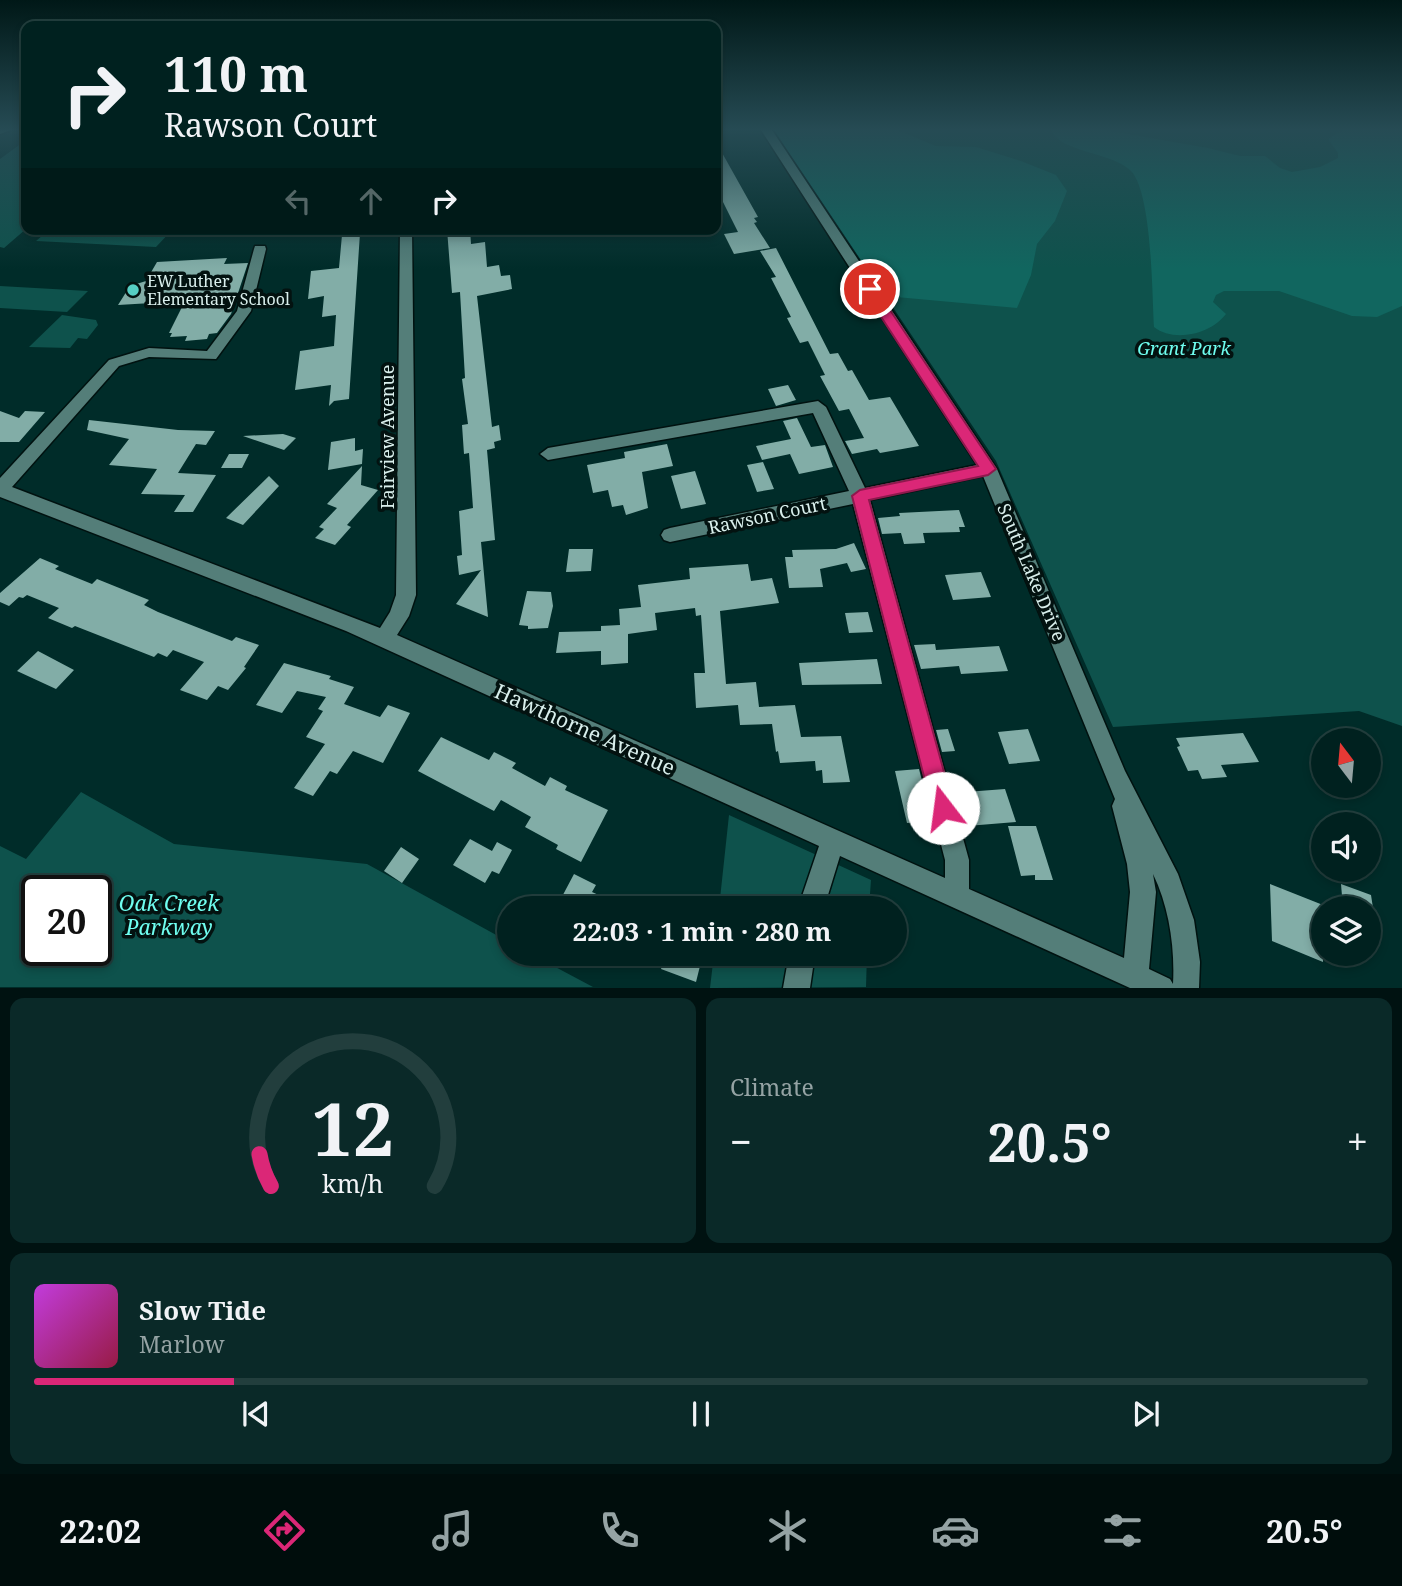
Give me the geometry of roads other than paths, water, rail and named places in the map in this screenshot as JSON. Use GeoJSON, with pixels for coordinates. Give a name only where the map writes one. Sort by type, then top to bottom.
{"type":"FeatureCollection","features":[{"type":"Feature","properties":{"kind":"street","name":"South Lake Drive"},"geometry":{"type":"LineString","coordinates":[[796,176],[988,469],[1117,779],[1166,874],[1181,919],[1187,962],[1186,988]]}},
{"type":"Feature","properties":{"kind":"street","name":"Fairview Avenue"},"geometry":{"type":"LineString","coordinates":[[384,639],[399,616],[406,594],[406,235]]}},
{"type":"Feature","properties":{"kind":"street"},"geometry":{"type":"LineString","coordinates":[[0,489],[114,363],[134,353],[211,356],[244,312],[260,249]]}},
{"type":"Feature","properties":{"kind":"street"},"geometry":{"type":"LineString","coordinates":[[548,454],[818,407],[860,496],[957,860],[957,896]]}},
{"type":"Feature","properties":{"kind":"street","name":"Rawson Court"},"geometry":{"type":"LineString","coordinates":[[670,535],[988,469]]}},
{"type":"Feature","properties":{"kind":"street","name":"Hawthorne Avenue"},"geometry":{"type":"LineString","coordinates":[[0,489],[384,639],[1161,988]]}},
{"type":"Feature","properties":{"kind":"street","name":"South Lake Drive"},"geometry":{"type":"LineString","coordinates":[[1117,779],[1139,864],[1143,892],[1135,975]]}},
{"type":"Feature","properties":{"kind":"street"},"geometry":{"type":"LineString","coordinates":[[815,896],[833,840]]}},
{"type":"Feature","properties":{"kind":"street"},"geometry":{"type":"LineString","coordinates":[[796,988],[800,966]]}},
{"type":"Feature","properties":{"kind":"place","name":"EW Luther Elementary School"},"geometry":{"type":"Point","coordinates":[133,290]}},
{"type":"Feature","properties":{"kind":"park label","name":"Grant Park"},"geometry":{"type":"Point","coordinates":[1184,348]}},
{"type":"Feature","properties":{"kind":"park label","name":"Oak Creek Parkway"},"geometry":{"type":"Point","coordinates":[169,915]}}]}
